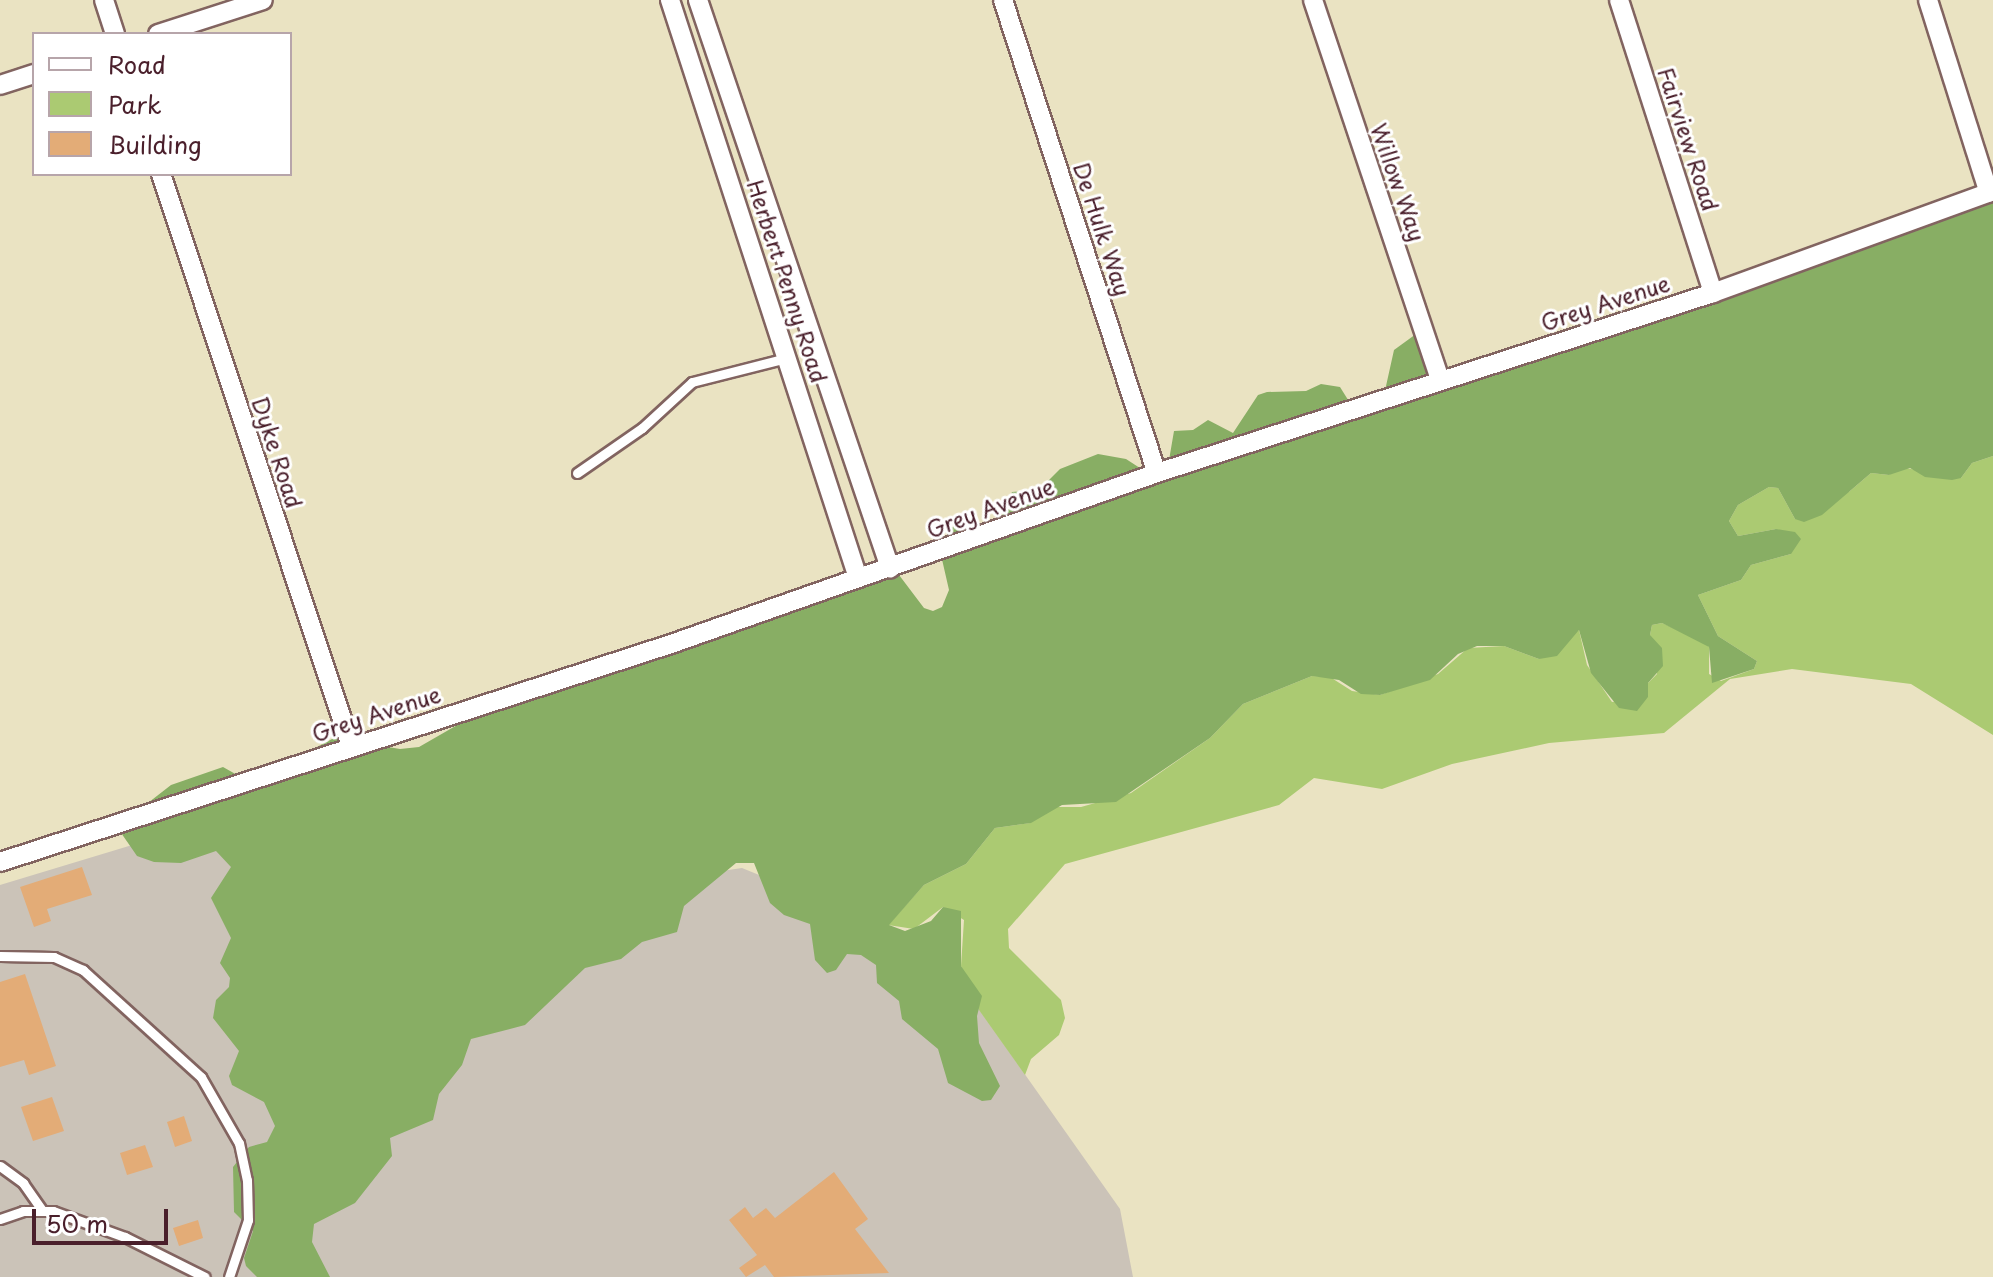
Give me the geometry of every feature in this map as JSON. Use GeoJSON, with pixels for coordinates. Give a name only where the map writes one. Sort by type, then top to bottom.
{"type":"FeatureCollection","features":[{"type":"Feature","properties":{"kind":"street"},"geometry":{"type":"LineString","coordinates":[[104,0],[114,32]]}},
{"type":"Feature","properties":{"kind":"street"},"geometry":{"type":"LineString","coordinates":[[164,32],[263,0]]}},
{"type":"Feature","properties":{"kind":"street","name":"Herbert Penny Road"},"geometry":{"type":"LineString","coordinates":[[670,0],[858,578]]}},
{"type":"Feature","properties":{"kind":"street","name":"Herbert Penny Road"},"geometry":{"type":"LineString","coordinates":[[698,0],[890,568]]}},
{"type":"Feature","properties":{"kind":"street","name":"De Hulk Way"},"geometry":{"type":"LineString","coordinates":[[1003,0],[1157,473]]}},
{"type":"Feature","properties":{"kind":"street","name":"Willow Way"},"geometry":{"type":"LineString","coordinates":[[1313,0],[1440,379]]}},
{"type":"Feature","properties":{"kind":"street","name":"Fairview Road"},"geometry":{"type":"LineString","coordinates":[[1619,0],[1713,293]]}},
{"type":"Feature","properties":{"kind":"street"},"geometry":{"type":"LineString","coordinates":[[1928,0],[1991,192]]}},
{"type":"Feature","properties":{"kind":"street"},"geometry":{"type":"LineString","coordinates":[[0,85],[32,75]]}},
{"type":"Feature","properties":{"kind":"street","name":"Dyke Road"},"geometry":{"type":"LineString","coordinates":[[162,176],[351,746]]}},
{"type":"Feature","properties":{"kind":"street","name":"Grey Avenue"},"geometry":{"type":"LineString","coordinates":[[0,862],[671,644],[1157,473],[1713,293],[1991,192]]}},
{"type":"Feature","properties":{"kind":"lane"},"geometry":{"type":"LineString","coordinates":[[577,473],[642,428],[692,382],[788,358]]}},
{"type":"Feature","properties":{"kind":"lane"},"geometry":{"type":"LineString","coordinates":[[0,956],[54,957],[83,970],[201,1077],[239,1143],[247,1180],[248,1220],[229,1277]]}},
{"type":"Feature","properties":{"kind":"lane"},"geometry":{"type":"LineString","coordinates":[[0,1166],[23,1183],[42,1210]]}},
{"type":"Feature","properties":{"kind":"lane"},"geometry":{"type":"LineString","coordinates":[[0,1219],[42,1210],[125,1237],[205,1277]]}},
{"type":"Feature","properties":{"kind":"shaded area"},"geometry":{"type":"Polygon","coordinates":[[[238,813],[482,906],[742,868],[935,947],[1120,1209],[1133,1277],[0,1277],[0,885],[238,813]]]}},
{"type":"Feature","properties":{"kind":"green space"},"geometry":{"type":"Polygon","coordinates":[[[1993,199],[1993,456],[1972,463],[1961,478],[1952,480],[1925,477],[1910,468],[1889,475],[1871,473],[1822,515],[1804,522],[1795,519],[1778,488],[1769,487],[1738,505],[1729,521],[1738,536],[1776,529],[1795,532],[1801,539],[1791,554],[1751,565],[1741,580],[1698,595],[1718,636],[1757,661],[1754,669],[1712,683],[1709,647],[1662,623],[1652,625],[1650,635],[1662,648],[1663,666],[1648,683],[1648,697],[1637,711],[1619,708],[1591,673],[1579,630],[1557,656],[1539,659],[1504,646],[1477,646],[1458,654],[1430,680],[1380,695],[1361,694],[1339,680],[1312,676],[1243,704],[1210,738],[1116,802],[1062,805],[1031,823],[995,828],[966,864],[924,885],[889,925],[905,931],[931,921],[943,907],[961,911],[961,966],[982,996],[977,1016],[979,1043],[1000,1086],[991,1100],[982,1101],[948,1083],[938,1049],[902,1019],[899,1001],[877,983],[876,965],[861,955],[847,954],[836,970],[827,973],[815,960],[810,924],[784,915],[770,903],[754,863],[736,863],[684,906],[677,932],[642,942],[621,959],[585,968],[525,1025],[471,1039],[462,1065],[439,1094],[433,1120],[390,1138],[392,1156],[355,1203],[314,1224],[312,1242],[330,1277],[257,1277],[246,1266],[244,1258],[253,1231],[234,1212],[233,1167],[249,1147],[267,1142],[275,1126],[264,1102],[232,1085],[229,1076],[239,1051],[213,1018],[216,1000],[229,987],[230,978],[220,963],[231,938],[211,898],[231,867],[216,851],[181,863],[154,862],[137,856],[117,827],[171,785],[223,767],[239,776],[294,759],[334,738],[400,749],[419,747],[459,724],[486,716],[509,689],[575,664],[896,571],[924,608],[933,611],[942,607],[949,590],[941,555],[949,528],[966,522],[982,531],[998,525],[1012,492],[1039,490],[1060,469],[1098,454],[1126,459],[1143,470],[1168,466],[1174,431],[1193,430],[1208,420],[1233,433],[1258,395],[1267,392],[1306,391],[1321,384],[1340,387],[1350,403],[1384,395],[1394,350],[1416,334],[1446,367],[1512,360],[1859,229],[1993,199]]]}},
{"type":"Feature","properties":{"kind":"green space"},"geometry":{"type":"Polygon","coordinates":[[[1993,456],[1993,735],[1911,684],[1792,669],[1730,679],[1664,733],[1549,743],[1452,764],[1382,789],[1314,778],[1279,805],[1065,864],[1008,929],[1009,948],[1061,1000],[1065,1018],[1059,1035],[1031,1059],[1025,1075],[979,1010],[961,966],[964,920],[943,907],[914,929],[888,925],[924,885],[966,864],[995,828],[1030,823],[1053,807],[1081,807],[1131,793],[1210,738],[1243,704],[1312,676],[1330,677],[1352,691],[1380,695],[1438,674],[1468,648],[1504,646],[1539,659],[1579,630],[1587,665],[1612,702],[1648,697],[1648,683],[1657,674],[1650,635],[1652,625],[1662,623],[1703,641],[1709,647],[1709,674],[1721,681],[1754,669],[1757,661],[1718,636],[1698,595],[1741,580],[1751,565],[1791,554],[1776,529],[1738,536],[1729,521],[1738,505],[1769,487],[1778,488],[1795,519],[1850,491],[1871,473],[1889,475],[1900,467],[1961,478],[1972,463],[1993,456]]]}},
{"type":"Feature","properties":{"kind":"building"},"geometry":{"type":"Polygon","coordinates":[[[82,867],[92,895],[47,909],[51,921],[34,927],[20,887],[82,867]]]}},
{"type":"Feature","properties":{"kind":"building"},"geometry":{"type":"Polygon","coordinates":[[[25,974],[56,1066],[29,1075],[24,1060],[0,1067],[0,982],[25,974]]]}},
{"type":"Feature","properties":{"kind":"building"},"geometry":{"type":"Polygon","coordinates":[[[52,1097],[64,1131],[33,1141],[21,1107],[52,1097]]]}},
{"type":"Feature","properties":{"kind":"building"},"geometry":{"type":"Polygon","coordinates":[[[184,1116],[192,1141],[175,1147],[167,1122],[184,1116]]]}},
{"type":"Feature","properties":{"kind":"building"},"geometry":{"type":"Polygon","coordinates":[[[145,1145],[153,1167],[127,1175],[120,1153],[145,1145]]]}},
{"type":"Feature","properties":{"kind":"building"},"geometry":{"type":"Polygon","coordinates":[[[834,1172],[868,1219],[855,1229],[889,1273],[774,1277],[765,1265],[746,1277],[739,1268],[757,1255],[729,1220],[745,1207],[753,1218],[766,1208],[775,1218],[834,1172]]]}},
{"type":"Feature","properties":{"kind":"building"},"geometry":{"type":"Polygon","coordinates":[[[198,1220],[203,1238],[179,1246],[173,1228],[198,1220]]]}}]}
